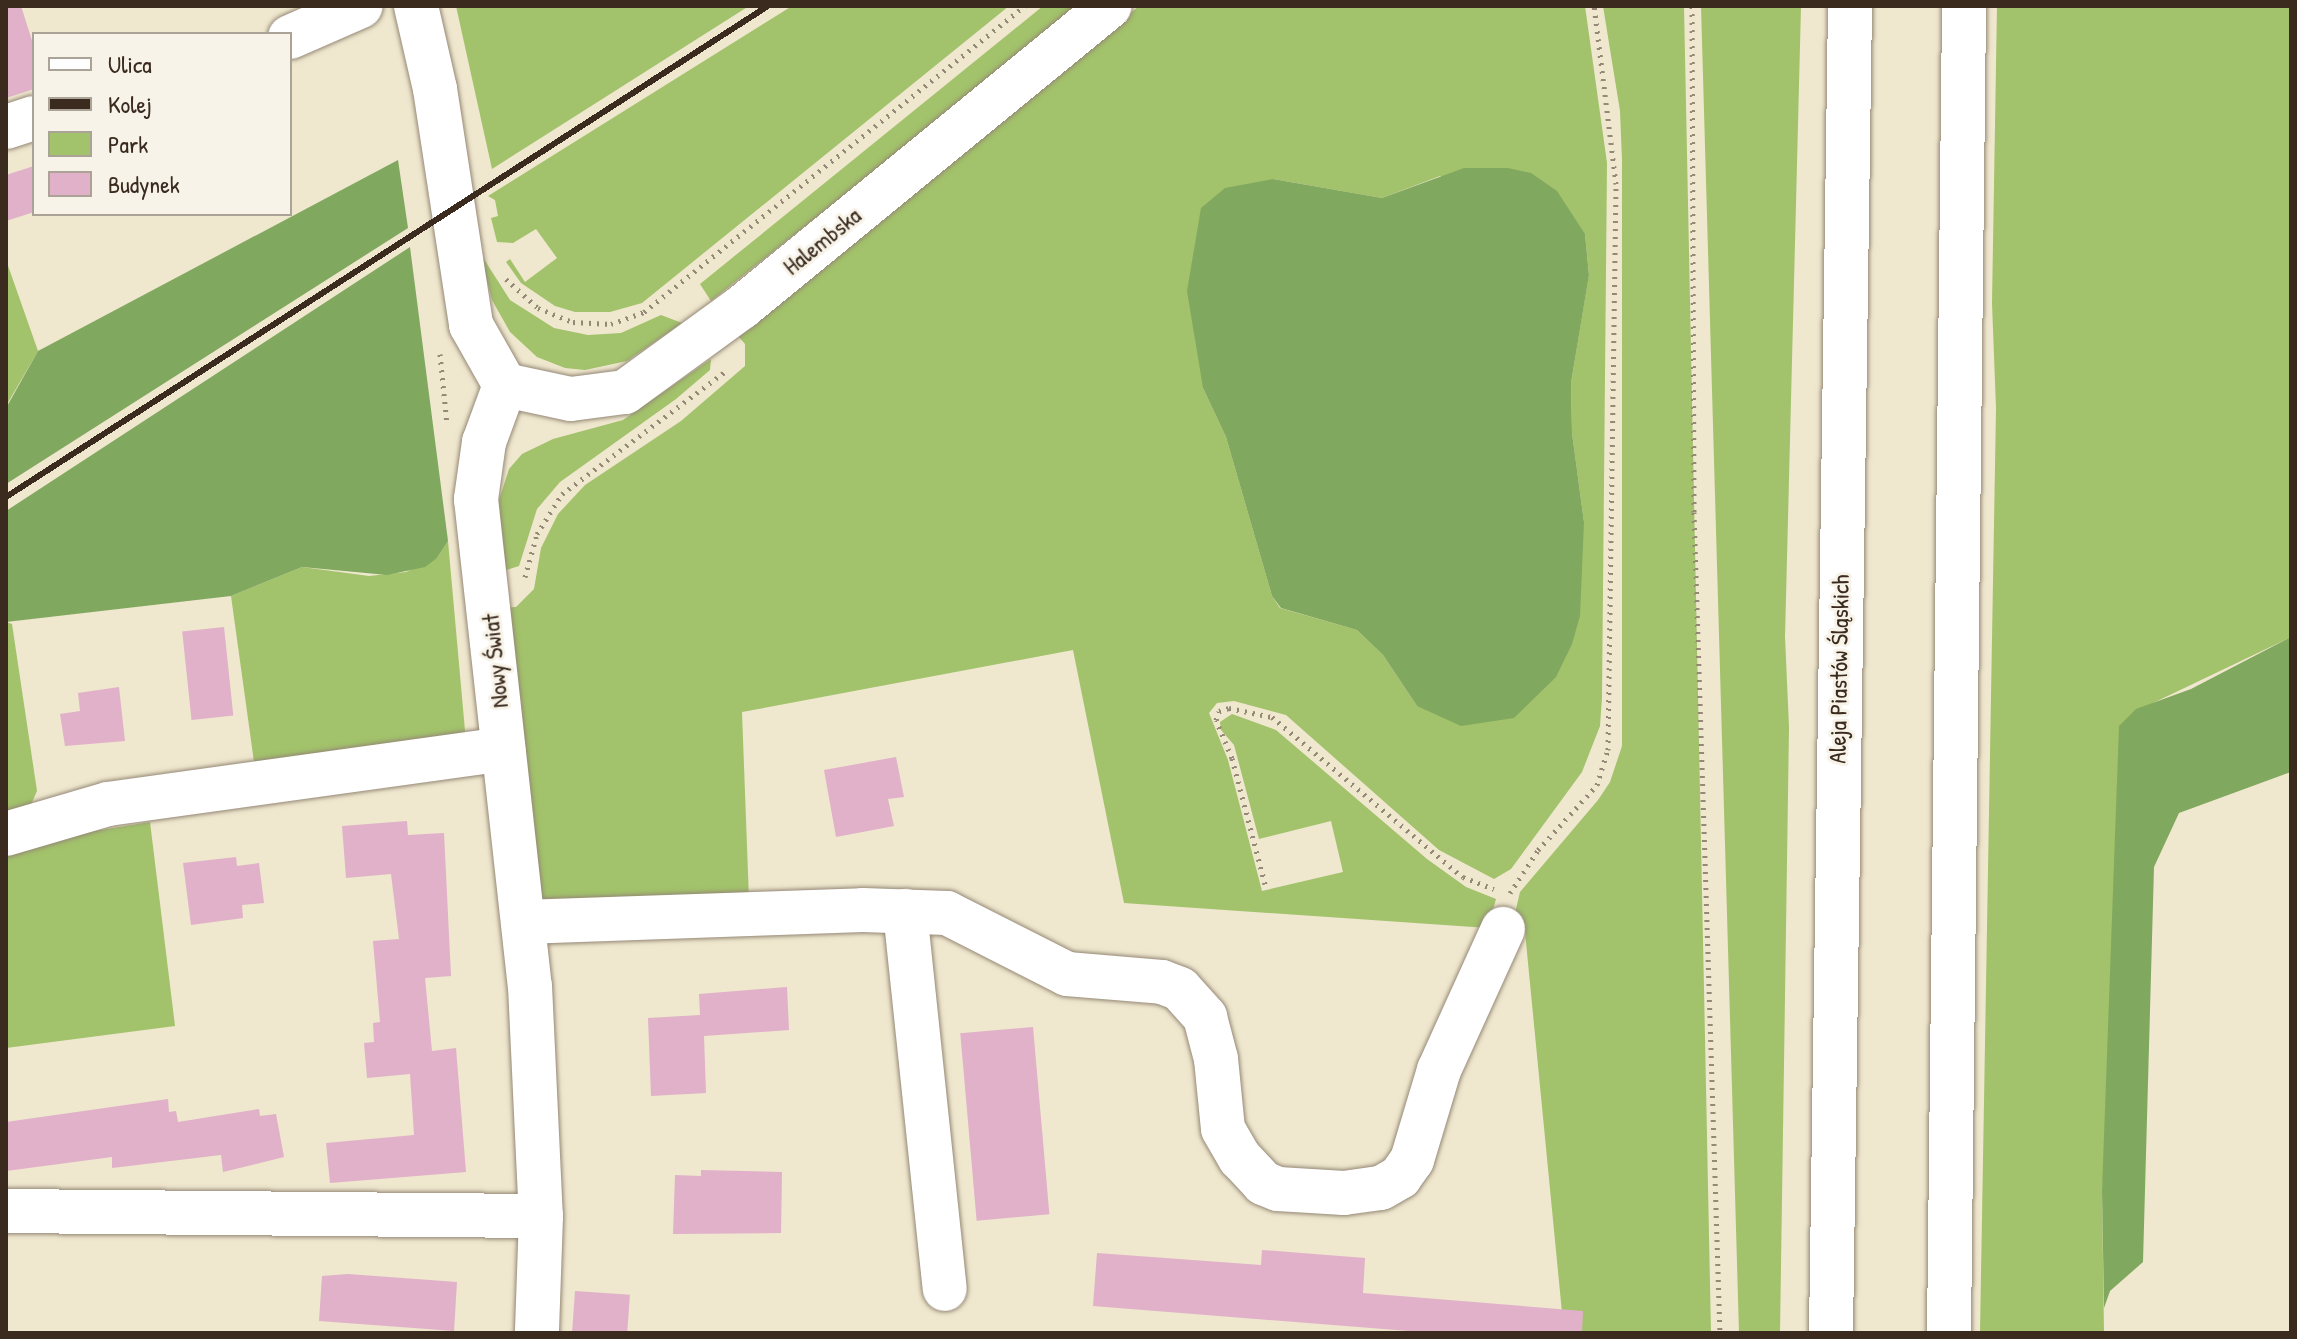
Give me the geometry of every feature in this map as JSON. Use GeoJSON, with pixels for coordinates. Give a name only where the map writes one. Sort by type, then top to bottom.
{"type":"FeatureCollection","features":[{"type":"Feature","properties":{"kind":"main road"},"geometry":{"type":"LineString","coordinates":[[292,36],[361,6]]}},
{"type":"Feature","properties":{"kind":"main road"},"geometry":{"type":"LineString","coordinates":[[416,6],[435,89],[471,325],[505,385]]}},
{"type":"Feature","properties":{"kind":"main road","name":"Halembska"},"geometry":{"type":"LineString","coordinates":[[505,385],[571,399],[625,392],[742,307],[1110,6]]}},
{"type":"Feature","properties":{"kind":"main road","name":"Aleja Piastów Śląskich"},"geometry":{"type":"LineString","coordinates":[[1831,1333],[1850,6]]}},
{"type":"Feature","properties":{"kind":"main road"},"geometry":{"type":"LineString","coordinates":[[1949,1333],[1964,6]]}},
{"type":"Feature","properties":{"kind":"main road"},"geometry":{"type":"LineString","coordinates":[[6,127],[32,119]]}},
{"type":"Feature","properties":{"kind":"main road","name":"Nowy Świat"},"geometry":{"type":"LineString","coordinates":[[505,385],[484,442],[476,499],[523,922],[541,1216],[537,1333]]}},
{"type":"Feature","properties":{"kind":"main road"},"geometry":{"type":"LineString","coordinates":[[6,834],[108,804],[503,749]]}},
{"type":"Feature","properties":{"kind":"main road"},"geometry":{"type":"LineString","coordinates":[[523,922],[905,911],[967,919],[1041,965],[1067,974],[1162,982],[1180,989],[1205,1017],[1211,1036],[1223,1129],[1240,1158],[1263,1183],[1278,1189],[1344,1193],[1381,1188],[1400,1177],[1412,1160],[1439,1070],[1507,909]]}},
{"type":"Feature","properties":{"kind":"main road"},"geometry":{"type":"LineString","coordinates":[[905,911],[945,1289]]}},
{"type":"Feature","properties":{"kind":"main road"},"geometry":{"type":"LineString","coordinates":[[6,1211],[541,1216]]}},
{"type":"Feature","properties":{"kind":"path"},"geometry":{"type":"LineString","coordinates":[[500,269],[523,298],[563,319],[611,324],[644,312],[1025,6]]}},
{"type":"Feature","properties":{"kind":"path"},"geometry":{"type":"LineString","coordinates":[[1265,884],[1232,758],[1216,720],[1219,711],[1229,708],[1272,717],[1463,877],[1507,909],[1597,785],[1608,750],[1616,184],[1594,6]]}},
{"type":"Feature","properties":{"kind":"path"},"geometry":{"type":"LineString","coordinates":[[1692,6],[1694,512],[1720,1333]]}},
{"type":"Feature","properties":{"kind":"path"},"geometry":{"type":"LineString","coordinates":[[516,583],[528,573],[537,534],[562,494],[724,374],[725,361]]}},
{"type":"Feature","properties":{"kind":"green space"},"geometry":{"type":"Polygon","coordinates":[[[456,6],[749,6],[492,169],[456,6]]]}},
{"type":"Feature","properties":{"kind":"green space"},"geometry":{"type":"Polygon","coordinates":[[[792,6],[1009,6],[642,303],[610,312],[575,312],[555,306],[521,283],[506,262],[510,259],[525,282],[557,258],[536,229],[513,243],[497,242],[491,218],[498,216],[495,200],[488,196],[792,6]]]}},
{"type":"Feature","properties":{"kind":"green space"},"geometry":{"type":"Polygon","coordinates":[[[1043,6],[1082,6],[711,301],[700,284],[1043,6]]]}},
{"type":"Feature","properties":{"kind":"green space"},"geometry":{"type":"Polygon","coordinates":[[[1139,6],[1585,6],[1607,163],[1602,697],[1600,726],[1582,772],[1511,869],[1494,879],[1439,850],[1286,715],[1234,701],[1217,703],[1209,713],[1228,760],[1262,891],[1343,872],[1331,821],[1259,839],[1234,745],[1221,730],[1220,722],[1232,714],[1276,730],[1427,859],[1466,887],[1496,899],[1488,928],[1124,903],[1073,650],[742,712],[749,900],[535,901],[503,608],[516,607],[534,589],[541,548],[558,514],[585,485],[681,421],[745,366],[745,344],[738,336],[1139,6]],[[1440,176],[1382,198],[1273,179],[1203,388],[1226,437],[1272,596],[1280,608],[1357,630],[1383,655],[1417,706],[1584,522],[1572,433],[1571,383],[1589,274],[1585,234],[1440,176]]]}},
{"type":"Feature","properties":{"kind":"green space"},"geometry":{"type":"Polygon","coordinates":[[[1603,6],[1684,6],[1711,1333],[1564,1333],[1525,932],[1511,930],[1520,892],[1598,800],[1610,782],[1622,746],[1622,160],[1620,111],[1603,6]]]}},
{"type":"Feature","properties":{"kind":"green space"},"geometry":{"type":"Polygon","coordinates":[[[1701,6],[1801,6],[1785,637],[1789,727],[1780,1333],[1739,1333],[1701,6]]]}},
{"type":"Feature","properties":{"kind":"green space"},"geometry":{"type":"Polygon","coordinates":[[[1997,6],[2291,6],[2291,637],[2153,703],[2102,1191],[2104,1333],[1980,1333],[1996,408],[1992,303],[1997,6]]]}},
{"type":"Feature","properties":{"kind":"green space"},"geometry":{"type":"Polygon","coordinates":[[[398,160],[408,228],[6,484],[6,408],[38,351],[398,160]]]}},
{"type":"Feature","properties":{"kind":"green space"},"geometry":{"type":"Polygon","coordinates":[[[1464,168],[1508,168],[1531,173],[1557,191],[1585,234],[1589,275],[1571,383],[1572,433],[1584,522],[1580,616],[1572,644],[1556,677],[1514,718],[1461,726],[1417,706],[1383,655],[1357,630],[1281,608],[1272,596],[1226,437],[1203,388],[1187,291],[1201,208],[1225,188],[1273,179],[1382,198],[1464,168]]]}},
{"type":"Feature","properties":{"kind":"green space"},"geometry":{"type":"Polygon","coordinates":[[[410,247],[448,541],[437,558],[425,567],[387,575],[302,567],[231,596],[6,622],[6,511],[410,247]]]}},
{"type":"Feature","properties":{"kind":"green space"},"geometry":{"type":"Polygon","coordinates":[[[480,253],[510,300],[554,328],[588,335],[621,333],[661,315],[682,323],[627,361],[585,370],[565,368],[537,357],[510,332],[492,300],[480,253]]]}},
{"type":"Feature","properties":{"kind":"green space"},"geometry":{"type":"Polygon","coordinates":[[[6,260],[38,351],[6,406],[6,260]]]}},
{"type":"Feature","properties":{"kind":"green space"},"geometry":{"type":"Polygon","coordinates":[[[711,359],[710,370],[676,399],[560,482],[537,509],[519,566],[503,571],[499,500],[509,469],[522,454],[553,439],[623,420],[711,359]]]}},
{"type":"Feature","properties":{"kind":"green space"},"geometry":{"type":"Polygon","coordinates":[[[448,541],[466,742],[254,762],[231,596],[302,567],[369,576],[406,572],[437,558],[448,541]]]}},
{"type":"Feature","properties":{"kind":"green space"},"geometry":{"type":"Polygon","coordinates":[[[6,622],[12,624],[37,791],[30,807],[6,816],[6,622]]]}},
{"type":"Feature","properties":{"kind":"green space"},"geometry":{"type":"Polygon","coordinates":[[[2291,637],[2291,772],[2179,813],[2154,867],[2143,1262],[2110,1291],[2104,1308],[2102,1191],[2119,726],[2136,709],[2191,689],[2291,637]]]}},
{"type":"Feature","properties":{"kind":"green space"},"geometry":{"type":"Polygon","coordinates":[[[150,822],[175,1026],[6,1048],[6,854],[57,837],[150,822]]]}},
{"type":"Feature","properties":{"kind":"building"},"geometry":{"type":"Polygon","coordinates":[[[6,6],[21,6],[32,41],[32,90],[6,98],[6,6]]]}},
{"type":"Feature","properties":{"kind":"building"},"geometry":{"type":"Polygon","coordinates":[[[32,167],[32,213],[6,221],[6,175],[32,167]]]}},
{"type":"Feature","properties":{"kind":"building"},"geometry":{"type":"Polygon","coordinates":[[[224,627],[233,716],[192,720],[182,631],[224,627]]]}},
{"type":"Feature","properties":{"kind":"building"},"geometry":{"type":"Polygon","coordinates":[[[119,687],[125,741],[65,746],[60,714],[80,711],[78,693],[119,687]]]}},
{"type":"Feature","properties":{"kind":"building"},"geometry":{"type":"Polygon","coordinates":[[[896,757],[904,797],[888,799],[894,826],[836,837],[824,770],[896,757]]]}},
{"type":"Feature","properties":{"kind":"building"},"geometry":{"type":"Polygon","coordinates":[[[407,821],[408,835],[444,833],[451,976],[425,978],[432,1051],[456,1048],[466,1172],[330,1183],[326,1143],[414,1135],[410,1074],[367,1078],[364,1043],[374,1042],[373,1023],[380,1022],[373,941],[399,939],[391,874],[346,878],[342,826],[407,821]]]}},
{"type":"Feature","properties":{"kind":"building"},"geometry":{"type":"Polygon","coordinates":[[[236,857],[237,866],[259,863],[264,903],[242,905],[243,918],[191,925],[183,863],[236,857]]]}},
{"type":"Feature","properties":{"kind":"building"},"geometry":{"type":"Polygon","coordinates":[[[787,987],[789,1030],[704,1036],[706,1093],[651,1096],[648,1018],[700,1015],[699,994],[787,987]]]}},
{"type":"Feature","properties":{"kind":"building"},"geometry":{"type":"Polygon","coordinates":[[[1033,1027],[1049,1214],[977,1221],[960,1033],[1033,1027]]]}},
{"type":"Feature","properties":{"kind":"building"},"geometry":{"type":"Polygon","coordinates":[[[168,1099],[169,1112],[176,1111],[178,1122],[259,1109],[260,1116],[276,1114],[284,1157],[223,1172],[221,1155],[112,1168],[112,1157],[6,1171],[6,1122],[168,1099]]]}},
{"type":"Feature","properties":{"kind":"building"},"geometry":{"type":"Polygon","coordinates":[[[701,1170],[782,1172],[781,1233],[673,1234],[675,1175],[701,1176],[701,1170]]]}},
{"type":"Feature","properties":{"kind":"building"},"geometry":{"type":"Polygon","coordinates":[[[1262,1250],[1365,1258],[1363,1293],[1583,1311],[1582,1333],[1434,1333],[1093,1306],[1097,1253],[1261,1265],[1262,1250]]]}},
{"type":"Feature","properties":{"kind":"building"},"geometry":{"type":"Polygon","coordinates":[[[348,1274],[457,1282],[454,1331],[319,1321],[322,1276],[348,1274]]]}},
{"type":"Feature","properties":{"kind":"building"},"geometry":{"type":"Polygon","coordinates":[[[575,1291],[630,1295],[627,1333],[572,1333],[575,1291]]]}},
{"type":"Feature","properties":{"kind":"railway"},"geometry":{"type":"LineString","coordinates":[[6,497],[768,6]]}}]}
